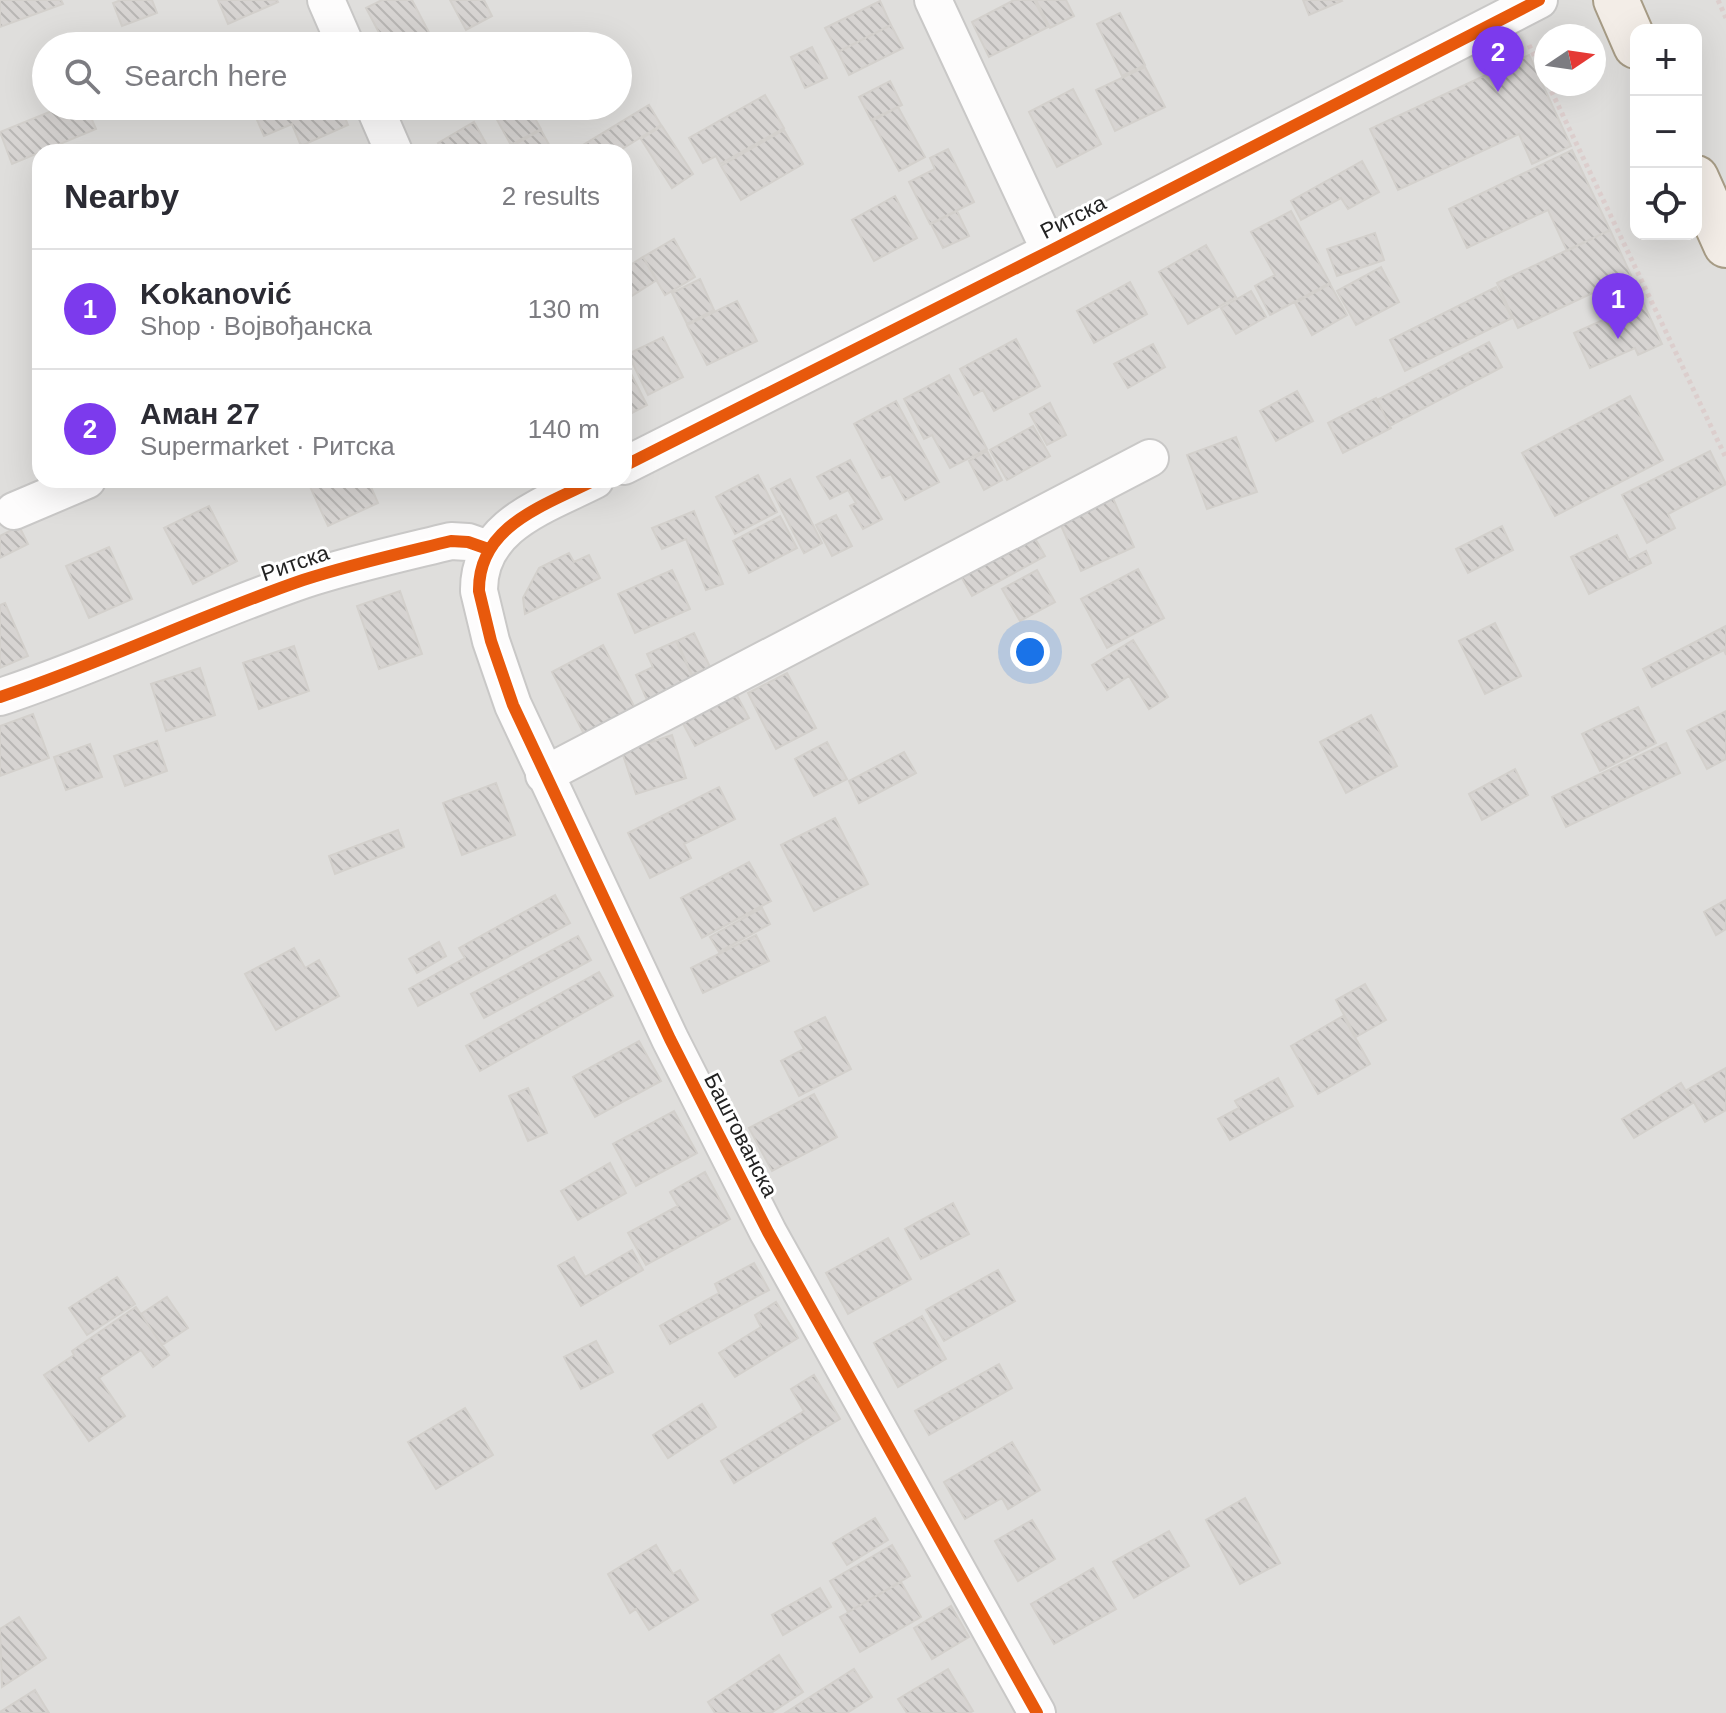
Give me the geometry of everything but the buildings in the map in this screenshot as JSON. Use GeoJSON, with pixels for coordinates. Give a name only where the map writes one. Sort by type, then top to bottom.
{"type":"FeatureCollection","features":[{"type":"Feature","properties":{"kind":"main road"},"geometry":{"type":"LineString","coordinates":[[1616,0],[1630,32]]}},
{"type":"Feature","properties":{"kind":"main road"},"geometry":{"type":"LineString","coordinates":[[1702,191],[1726,245]]}},
{"type":"Feature","properties":{"kind":"street"},"geometry":{"type":"LineString","coordinates":[[326,0],[340,32]]}},
{"type":"Feature","properties":{"kind":"street"},"geometry":{"type":"LineString","coordinates":[[933,0],[1050,251]]}},
{"type":"Feature","properties":{"kind":"street","name":"Ритска"},"geometry":{"type":"LineString","coordinates":[[632,462],[1539,0]]}},
{"type":"Feature","properties":{"kind":"street"},"geometry":{"type":"LineString","coordinates":[[380,120],[391,144]]}},
{"type":"Feature","properties":{"kind":"street"},"geometry":{"type":"LineString","coordinates":[[544,775],[1150,458]]}},
{"type":"Feature","properties":{"kind":"street"},"geometry":{"type":"LineString","coordinates":[[14,511],[68,488]]}},
{"type":"Feature","properties":{"kind":"street"},"geometry":{"type":"LineString","coordinates":[[488,549],[543,492]]}},
{"type":"Feature","properties":{"kind":"street","name":"Ритска"},"geometry":{"type":"LineString","coordinates":[[0,697],[332,571],[451,541],[468,542],[488,549]]}},
{"type":"Feature","properties":{"kind":"street","name":"Баштованска"},"geometry":{"type":"LineString","coordinates":[[488,549],[479,577],[479,591],[491,641],[513,705],[544,775],[670,1039],[768,1232],[1037,1713]]}},
{"type":"Feature","properties":{"kind":"path"},"geometry":{"type":"LineString","coordinates":[[1718,0],[1726,18]]}},
{"type":"Feature","properties":{"kind":"path"},"geometry":{"type":"LineString","coordinates":[[1525,36],[1534,55]]}},
{"type":"Feature","properties":{"kind":"path"},"geometry":{"type":"LineString","coordinates":[[1554,96],[1726,458]]}},
{"type":"Feature","properties":{"kind":"shaded area"},"geometry":{"type":"Polygon","coordinates":[[[0,0],[1726,0],[1726,1713],[0,1713],[0,0]]]}},
{"type":"Feature","properties":{"kind":"cycle path"},"geometry":{"type":"LineString","coordinates":[[632,462],[1539,0]]}},
{"type":"Feature","properties":{"kind":"cycle path"},"geometry":{"type":"LineString","coordinates":[[579,488],[536,509],[502,533],[490,549],[482,568],[479,591],[491,641],[513,705],[670,1039],[768,1232],[1037,1713]]}},
{"type":"Feature","properties":{"kind":"cycle path"},"geometry":{"type":"LineString","coordinates":[[0,697],[321,574],[451,541],[468,542],[488,549]]}},
{"type":"Feature","properties":{"kind":"place","name":"Аман 27"},"geometry":{"type":"Point","coordinates":[1498,92]}},
{"type":"Feature","properties":{"kind":"place","name":"Kokanović"},"geometry":{"type":"Point","coordinates":[1618,339]}}]}
